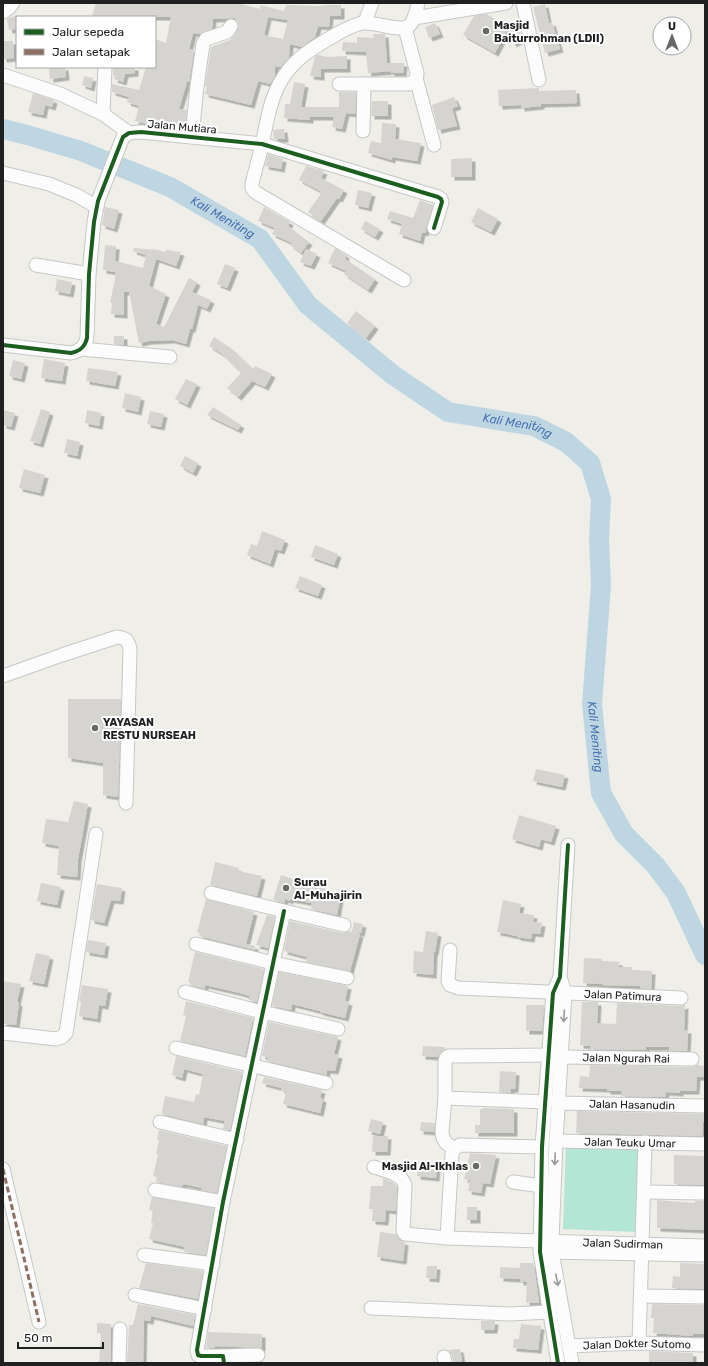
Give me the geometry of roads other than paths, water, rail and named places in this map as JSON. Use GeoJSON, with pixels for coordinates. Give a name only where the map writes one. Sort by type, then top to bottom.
{"type":"FeatureCollection","features":[{"type":"Feature","properties":{"kind":"street"},"geometry":{"type":"LineString","coordinates":[[3,12],[13,3]]}},
{"type":"Feature","properties":{"kind":"street"},"geometry":{"type":"LineString","coordinates":[[365,22],[372,3]]}},
{"type":"Feature","properties":{"kind":"street"},"geometry":{"type":"LineString","coordinates":[[418,3],[409,23],[416,78],[434,146]]}},
{"type":"Feature","properties":{"kind":"street"},"geometry":{"type":"LineString","coordinates":[[404,280],[255,192],[252,188],[267,115],[275,93],[284,76],[298,60],[314,48],[351,26],[365,22],[409,23],[506,3]]}},
{"type":"Feature","properties":{"kind":"street"},"geometry":{"type":"LineString","coordinates":[[523,3],[539,80]]}},
{"type":"Feature","properties":{"kind":"street"},"geometry":{"type":"LineString","coordinates":[[192,136],[203,44],[206,39],[227,32],[231,26]]}},
{"type":"Feature","properties":{"kind":"street"},"geometry":{"type":"LineString","coordinates":[[103,114],[105,68]]}},
{"type":"Feature","properties":{"kind":"street"},"geometry":{"type":"LineString","coordinates":[[3,75],[60,94],[103,114],[126,136],[97,204],[91,243],[87,338],[81,348]]}},
{"type":"Feature","properties":{"kind":"street"},"geometry":{"type":"LineString","coordinates":[[339,84],[408,84],[416,78]]}},
{"type":"Feature","properties":{"kind":"street"},"geometry":{"type":"LineString","coordinates":[[363,131],[364,84]]}},
{"type":"Feature","properties":{"kind":"street","name":"Jalan Mutiara"},"geometry":{"type":"LineString","coordinates":[[126,136],[141,132],[262,144],[438,197],[442,202],[434,228]]}},
{"type":"Feature","properties":{"kind":"street"},"geometry":{"type":"LineString","coordinates":[[3,173],[49,184],[97,204]]}},
{"type":"Feature","properties":{"kind":"street"},"geometry":{"type":"LineString","coordinates":[[36,265],[89,274]]}},
{"type":"Feature","properties":{"kind":"street"},"geometry":{"type":"LineString","coordinates":[[3,345],[71,353],[81,348],[170,357]]}},
{"type":"Feature","properties":{"kind":"street"},"geometry":{"type":"LineString","coordinates":[[3,676],[117,637],[124,638],[128,641],[130,649],[126,803]]}},
{"type":"Feature","properties":{"kind":"street"},"geometry":{"type":"LineString","coordinates":[[3,1033],[56,1038],[62,1037],[66,1033],[96,834]]}},
{"type":"Feature","properties":{"kind":"street"},"geometry":{"type":"LineString","coordinates":[[558,1363],[549,1312],[542,1186],[542,1147],[552,1102],[568,845]]}},
{"type":"Feature","properties":{"kind":"street"},"geometry":{"type":"LineString","coordinates":[[211,892],[344,925]]}},
{"type":"Feature","properties":{"kind":"street"},"geometry":{"type":"LineString","coordinates":[[258,1355],[224,1360],[198,1355],[197,1350],[223,1202],[284,911]]}},
{"type":"Feature","properties":{"kind":"street"},"geometry":{"type":"LineString","coordinates":[[196,944],[273,963],[347,978]]}},
{"type":"Feature","properties":{"kind":"street","name":"Jalan Patimura"},"geometry":{"type":"LineString","coordinates":[[450,950],[448,981],[450,985],[458,988],[681,998]]}},
{"type":"Feature","properties":{"kind":"street"},"geometry":{"type":"LineString","coordinates":[[185,992],[262,1012],[338,1029]]}},
{"type":"Feature","properties":{"kind":"street"},"geometry":{"type":"LineString","coordinates":[[176,1048],[326,1083]]}},
{"type":"Feature","properties":{"kind":"street","name":"Jalan Ngurah Rai"},"geometry":{"type":"LineString","coordinates":[[445,1098],[445,1061],[449,1056],[555,1056],[692,1059]]}},
{"type":"Feature","properties":{"kind":"street"},"geometry":{"type":"LineString","coordinates":[[445,1098],[443,1138],[446,1143],[454,1149]]}},
{"type":"Feature","properties":{"kind":"street","name":"Jalan Hasanudin"},"geometry":{"type":"LineString","coordinates":[[445,1098],[705,1106]]}},
{"type":"Feature","properties":{"kind":"street"},"geometry":{"type":"LineString","coordinates":[[552,1102],[556,1141],[546,1247],[572,1363]]}},
{"type":"Feature","properties":{"kind":"street"},"geometry":{"type":"LineString","coordinates":[[160,1122],[237,1140]]}},
{"type":"Feature","properties":{"kind":"street","name":"Jalan Teuku Umar"},"geometry":{"type":"LineString","coordinates":[[556,1141],[705,1144]]}},
{"type":"Feature","properties":{"kind":"street"},"geometry":{"type":"LineString","coordinates":[[640,1344],[645,1142]]}},
{"type":"Feature","properties":{"kind":"street"},"geometry":{"type":"LineString","coordinates":[[447,1238],[452,1154],[454,1149],[460,1145],[542,1147]]}},
{"type":"Feature","properties":{"kind":"street","name":"Jalan Sudirman"},"geometry":{"type":"LineString","coordinates":[[374,1167],[399,1176],[403,1180],[403,1231],[405,1234],[546,1247],[643,1249],[705,1246]]}},
{"type":"Feature","properties":{"kind":"street"},"geometry":{"type":"LineString","coordinates":[[3,1169],[39,1322]]}},
{"type":"Feature","properties":{"kind":"street"},"geometry":{"type":"LineString","coordinates":[[513,1182],[542,1186]]}},
{"type":"Feature","properties":{"kind":"street"},"geometry":{"type":"LineString","coordinates":[[155,1190],[223,1202]]}},
{"type":"Feature","properties":{"kind":"street"},"geometry":{"type":"LineString","coordinates":[[644,1192],[705,1193]]}},
{"type":"Feature","properties":{"kind":"street"},"geometry":{"type":"LineString","coordinates":[[643,1249],[705,1255]]}},
{"type":"Feature","properties":{"kind":"street"},"geometry":{"type":"LineString","coordinates":[[144,1255],[213,1264]]}},
{"type":"Feature","properties":{"kind":"street"},"geometry":{"type":"LineString","coordinates":[[135,1295],[205,1309]]}},
{"type":"Feature","properties":{"kind":"street"},"geometry":{"type":"LineString","coordinates":[[641,1296],[705,1298]]}},
{"type":"Feature","properties":{"kind":"street"},"geometry":{"type":"LineString","coordinates":[[371,1308],[510,1314],[549,1312]]}},
{"type":"Feature","properties":{"kind":"street"},"geometry":{"type":"LineString","coordinates":[[120,1329],[120,1363]]}},
{"type":"Feature","properties":{"kind":"street","name":"Jalan Dokter Sutomo"},"geometry":{"type":"LineString","coordinates":[[569,1346],[705,1344]]}},
{"type":"Feature","properties":{"kind":"waterway","name":"Kali Meniting"},"geometry":{"type":"LineString","coordinates":[[3,129],[81,151],[170,187],[260,239],[308,305],[393,375],[448,412],[534,426],[566,442],[590,463],[601,499],[599,540],[601,585],[592,704],[601,793],[624,834],[656,866],[676,893],[705,955]]}},
{"type":"Feature","properties":{"kind":"place","name":"Masjid Baiturrohman (LDII)"},"geometry":{"type":"Point","coordinates":[486,31]}},
{"type":"Feature","properties":{"kind":"place","name":"YAYASAN RESTU NURSEAH"},"geometry":{"type":"Point","coordinates":[95,728]}},
{"type":"Feature","properties":{"kind":"place","name":"Surau Al-Muhajirin"},"geometry":{"type":"Point","coordinates":[286,888]}},
{"type":"Feature","properties":{"kind":"place","name":"Masjid Al-Ikhlas"},"geometry":{"type":"Point","coordinates":[476,1166]}}]}
